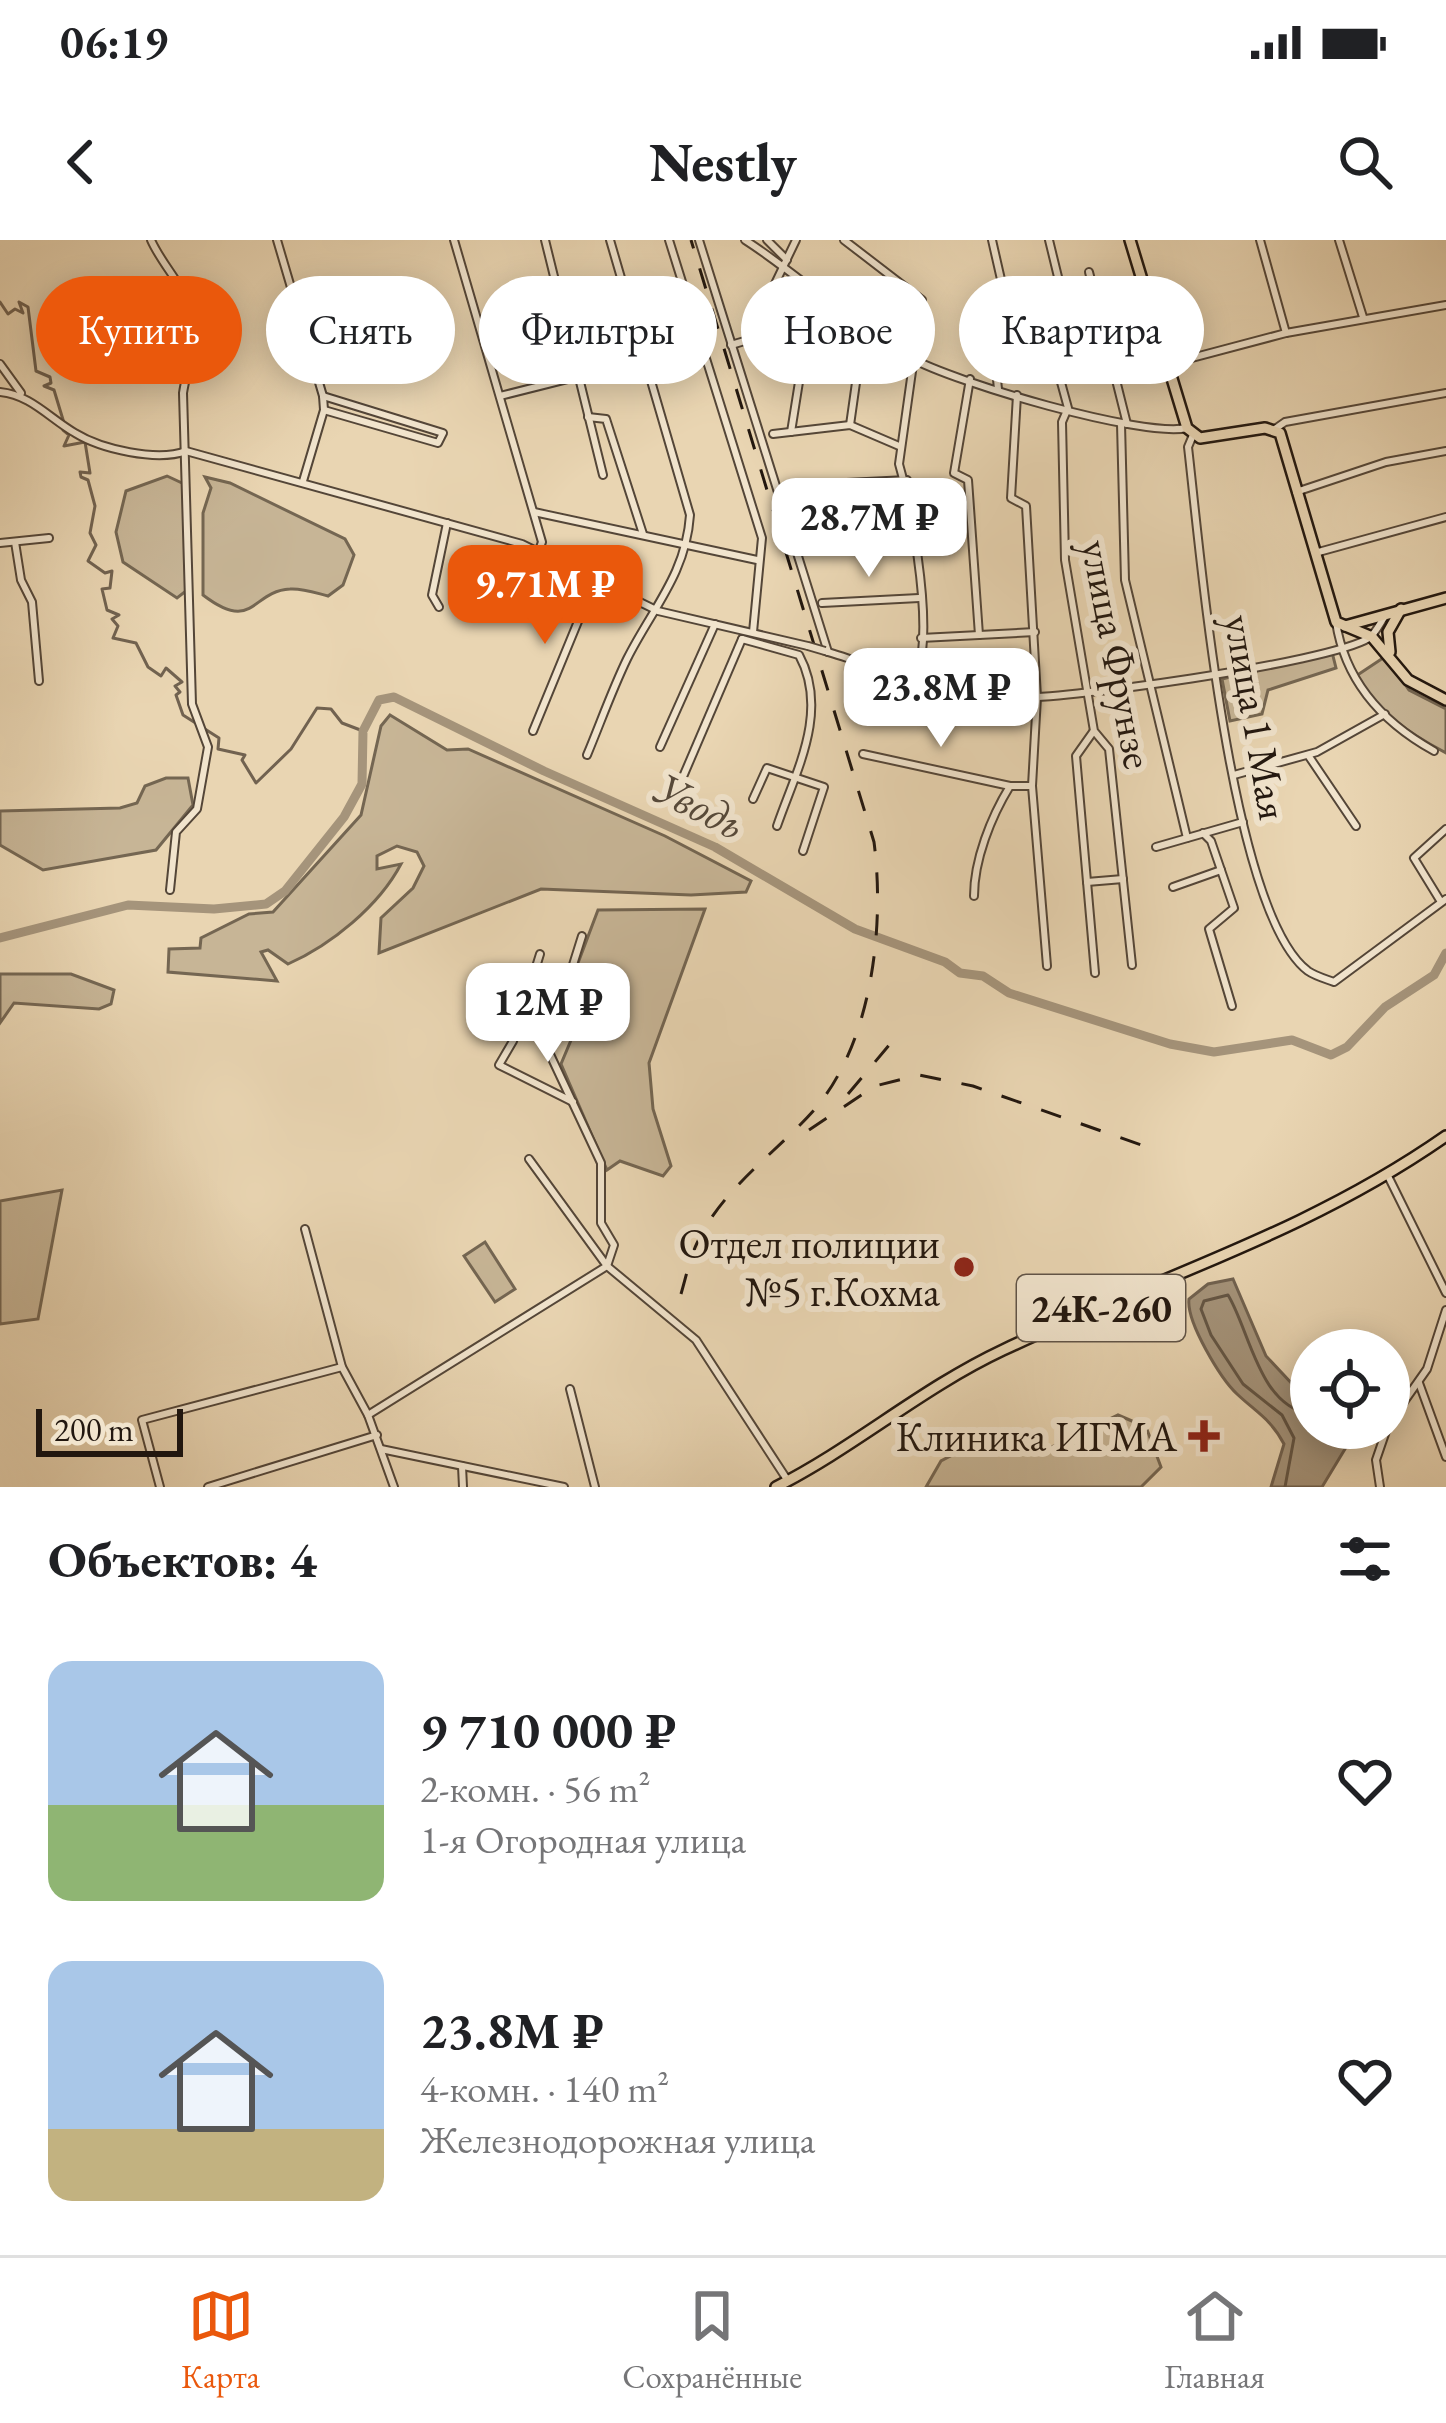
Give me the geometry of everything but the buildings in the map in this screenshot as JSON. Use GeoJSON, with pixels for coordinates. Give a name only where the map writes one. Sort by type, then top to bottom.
{"type":"FeatureCollection","features":[{"type":"Feature","properties":{"kind":"main road"},"geometry":{"type":"LineString","coordinates":[[1130,240],[1140,276]]}},
{"type":"Feature","properties":{"kind":"main road"},"geometry":{"type":"LineString","coordinates":[[1172,384],[1190,431],[1207,439],[1275,429],[1284,440],[1312,554],[1340,624],[1372,637],[1408,680],[1446,700]]}},
{"type":"Feature","properties":{"kind":"main road"},"geometry":{"type":"LineString","coordinates":[[1340,624],[1446,598]]}},
{"type":"Feature","properties":{"kind":"main road"},"geometry":{"type":"LineString","coordinates":[[1392,657],[1388,632],[1401,609]]}},
{"type":"Feature","properties":{"kind":"main road","name":"24К-260"},"geometry":{"type":"LineString","coordinates":[[776,1487],[1001,1350],[1289,1228],[1389,1178],[1446,1133]]}},
{"type":"Feature","properties":{"kind":"street"},"geometry":{"type":"LineString","coordinates":[[151,240],[190,306],[193,353],[184,393],[192,704],[208,747],[197,809],[176,832],[170,890]]}},
{"type":"Feature","properties":{"kind":"street"},"geometry":{"type":"LineString","coordinates":[[277,240],[288,276]]}},
{"type":"Feature","properties":{"kind":"street"},"geometry":{"type":"LineString","coordinates":[[454,240],[534,512],[542,554],[521,598]]}},
{"type":"Feature","properties":{"kind":"street"},"geometry":{"type":"LineString","coordinates":[[545,240],[554,276]]}},
{"type":"Feature","properties":{"kind":"street"},"geometry":{"type":"LineString","coordinates":[[610,240],[620,276]]}},
{"type":"Feature","properties":{"kind":"street"},"geometry":{"type":"LineString","coordinates":[[669,240],[679,276]]}},
{"type":"Feature","properties":{"kind":"street"},"geometry":{"type":"LineString","coordinates":[[700,240],[826,651]]}},
{"type":"Feature","properties":{"kind":"street"},"geometry":{"type":"LineString","coordinates":[[745,240],[786,262]]}},
{"type":"Feature","properties":{"kind":"street"},"geometry":{"type":"LineString","coordinates":[[766,240],[801,276]]}},
{"type":"Feature","properties":{"kind":"street"},"geometry":{"type":"LineString","coordinates":[[731,344],[748,340],[796,240]]}},
{"type":"Feature","properties":{"kind":"street"},"geometry":{"type":"LineString","coordinates":[[844,240],[891,276]]}},
{"type":"Feature","properties":{"kind":"street"},"geometry":{"type":"LineString","coordinates":[[992,240],[1000,276]]}},
{"type":"Feature","properties":{"kind":"street"},"geometry":{"type":"LineString","coordinates":[[1049,240],[1058,276]]}},
{"type":"Feature","properties":{"kind":"street"},"geometry":{"type":"LineString","coordinates":[[1260,240],[1286,333]]}},
{"type":"Feature","properties":{"kind":"street"},"geometry":{"type":"LineString","coordinates":[[1339,240],[1363,317]]}},
{"type":"Feature","properties":{"kind":"street"},"geometry":{"type":"LineString","coordinates":[[1089,272],[1125,423],[1120,538],[1147,682],[1187,838]]}},
{"type":"Feature","properties":{"kind":"street"},"geometry":{"type":"LineString","coordinates":[[1204,355],[1363,317],[1446,305]]}},
{"type":"Feature","properties":{"kind":"street"},"geometry":{"type":"LineString","coordinates":[[0,364],[24,396],[79,436],[168,458],[186,451],[447,523],[542,554],[658,611],[715,624],[792,652],[803,660],[810,694],[799,778],[776,826]]}},
{"type":"Feature","properties":{"kind":"street"},"geometry":{"type":"LineString","coordinates":[[303,482],[324,410],[319,384]]}},
{"type":"Feature","properties":{"kind":"street"},"geometry":{"type":"LineString","coordinates":[[500,396],[549,384]]}},
{"type":"Feature","properties":{"kind":"street"},"geometry":{"type":"LineString","coordinates":[[580,384],[603,475]]}},
{"type":"Feature","properties":{"kind":"street"},"geometry":{"type":"LineString","coordinates":[[587,755],[627,659],[658,611],[688,549],[690,515],[652,384]]}},
{"type":"Feature","properties":{"kind":"street"},"geometry":{"type":"LineString","coordinates":[[679,786],[759,607],[762,538],[711,384]]}},
{"type":"Feature","properties":{"kind":"street"},"geometry":{"type":"LineString","coordinates":[[791,432],[799,384]]}},
{"type":"Feature","properties":{"kind":"street"},"geometry":{"type":"LineString","coordinates":[[850,425],[856,384]]}},
{"type":"Feature","properties":{"kind":"street"},"geometry":{"type":"LineString","coordinates":[[909,384],[898,464],[907,480],[919,598],[922,654],[911,677]]}},
{"type":"Feature","properties":{"kind":"street"},"geometry":{"type":"LineString","coordinates":[[969,384],[954,473],[968,480],[979,635]]}},
{"type":"Feature","properties":{"kind":"street"},"geometry":{"type":"LineString","coordinates":[[986,384],[1125,423],[1190,431]]}},
{"type":"Feature","properties":{"kind":"street"},"geometry":{"type":"LineString","coordinates":[[998,384],[998,388]]}},
{"type":"Feature","properties":{"kind":"street","name":"улица Фрунзе"},"geometry":{"type":"LineString","coordinates":[[1061,384],[1068,408],[1062,422],[1065,560],[1094,731],[1109,749],[1132,965]]}},
{"type":"Feature","properties":{"kind":"street"},"geometry":{"type":"LineString","coordinates":[[0,392],[24,396]]}},
{"type":"Feature","properties":{"kind":"street"},"geometry":{"type":"LineString","coordinates":[[1275,429],[1285,422],[1446,394]]}},
{"type":"Feature","properties":{"kind":"street"},"geometry":{"type":"LineString","coordinates":[[322,395],[442,430],[441,441],[324,410]]}},
{"type":"Feature","properties":{"kind":"street"},"geometry":{"type":"LineString","coordinates":[[1017,395],[1011,498],[1027,506],[1037,697],[1032,786],[1047,966]]}},
{"type":"Feature","properties":{"kind":"street"},"geometry":{"type":"LineString","coordinates":[[354,418],[358,406]]}},
{"type":"Feature","properties":{"kind":"street"},"geometry":{"type":"LineString","coordinates":[[386,428],[390,415]]}},
{"type":"Feature","properties":{"kind":"street"},"geometry":{"type":"LineString","coordinates":[[588,417],[606,418],[643,534]]}},
{"type":"Feature","properties":{"kind":"street"},"geometry":{"type":"LineString","coordinates":[[421,438],[425,425]]}},
{"type":"Feature","properties":{"kind":"street"},"geometry":{"type":"LineString","coordinates":[[773,434],[850,425],[899,446]]}},
{"type":"Feature","properties":{"kind":"street","name":"улица 1 Мая"},"geometry":{"type":"LineString","coordinates":[[1190,431],[1187,447],[1214,674],[1243,822],[1267,897],[1297,959],[1309,972],[1334,982],[1444,900]]}},
{"type":"Feature","properties":{"kind":"street"},"geometry":{"type":"LineString","coordinates":[[1296,492],[1386,462],[1446,451]]}},
{"type":"Feature","properties":{"kind":"street"},"geometry":{"type":"LineString","coordinates":[[785,486],[907,480]]}},
{"type":"Feature","properties":{"kind":"street"},"geometry":{"type":"LineString","coordinates":[[534,512],[643,534],[688,549],[758,560]]}},
{"type":"Feature","properties":{"kind":"street"},"geometry":{"type":"LineString","coordinates":[[1312,554],[1446,517]]}},
{"type":"Feature","properties":{"kind":"street"},"geometry":{"type":"LineString","coordinates":[[439,607],[432,596],[447,523]]}},
{"type":"Feature","properties":{"kind":"street"},"geometry":{"type":"LineString","coordinates":[[0,543],[49,538]]}},
{"type":"Feature","properties":{"kind":"street"},"geometry":{"type":"LineString","coordinates":[[807,548],[915,541]]}},
{"type":"Feature","properties":{"kind":"street"},"geometry":{"type":"LineString","coordinates":[[15,542],[21,580],[32,602],[39,681]]}},
{"type":"Feature","properties":{"kind":"street"},"geometry":{"type":"LineString","coordinates":[[533,731],[579,619],[601,586]]}},
{"type":"Feature","properties":{"kind":"street"},"geometry":{"type":"LineString","coordinates":[[822,604],[919,598]]}},
{"type":"Feature","properties":{"kind":"street"},"geometry":{"type":"LineString","coordinates":[[747,634],[992,697],[1037,697],[1214,674],[1340,649],[1372,637],[1386,614]]}},
{"type":"Feature","properties":{"kind":"street"},"geometry":{"type":"LineString","coordinates":[[660,747],[715,624]]}},
{"type":"Feature","properties":{"kind":"street"},"geometry":{"type":"LineString","coordinates":[[1340,624],[1340,649],[1350,676],[1385,714],[1434,751]]}},
{"type":"Feature","properties":{"kind":"street"},"geometry":{"type":"LineString","coordinates":[[921,638],[1035,632]]}},
{"type":"Feature","properties":{"kind":"street"},"geometry":{"type":"LineString","coordinates":[[1234,775],[1307,754],[1385,714]]}},
{"type":"Feature","properties":{"kind":"street"},"geometry":{"type":"LineString","coordinates":[[1094,731],[1076,756],[1095,973]]}},
{"type":"Feature","properties":{"kind":"street"},"geometry":{"type":"LineString","coordinates":[[862,754],[1010,786],[1032,786]]}},
{"type":"Feature","properties":{"kind":"street"},"geometry":{"type":"LineString","coordinates":[[1307,754],[1356,826]]}},
{"type":"Feature","properties":{"kind":"street"},"geometry":{"type":"LineString","coordinates":[[753,799],[767,768],[820,784],[824,794],[803,851]]}},
{"type":"Feature","properties":{"kind":"street"},"geometry":{"type":"LineString","coordinates":[[974,896],[977,864],[1010,786]]}},
{"type":"Feature","properties":{"kind":"street"},"geometry":{"type":"LineString","coordinates":[[1156,847],[1243,822]]}},
{"type":"Feature","properties":{"kind":"street"},"geometry":{"type":"LineString","coordinates":[[1444,900],[1414,858],[1446,829]]}},
{"type":"Feature","properties":{"kind":"street"},"geometry":{"type":"LineString","coordinates":[[1203,833],[1234,908],[1209,929],[1232,1006]]}},
{"type":"Feature","properties":{"kind":"street"},"geometry":{"type":"LineString","coordinates":[[1173,887],[1221,870]]}},
{"type":"Feature","properties":{"kind":"street"},"geometry":{"type":"LineString","coordinates":[[1087,881],[1123,879]]}},
{"type":"Feature","properties":{"kind":"street"},"geometry":{"type":"LineString","coordinates":[[368,1415],[607,1266],[614,1246],[601,1223],[601,1163],[548,1048],[582,936]]}},
{"type":"Feature","properties":{"kind":"street"},"geometry":{"type":"LineString","coordinates":[[540,955],[513,1041],[499,1064],[576,1104]]}},
{"type":"Feature","properties":{"kind":"street"},"geometry":{"type":"LineString","coordinates":[[530,1160],[607,1266],[696,1340],[788,1481]]}},
{"type":"Feature","properties":{"kind":"street"},"geometry":{"type":"LineString","coordinates":[[1389,1178],[1446,1289]]}},
{"type":"Feature","properties":{"kind":"street"},"geometry":{"type":"LineString","coordinates":[[305,1229],[342,1367],[368,1415],[394,1487]]}},
{"type":"Feature","properties":{"kind":"street"},"geometry":{"type":"LineString","coordinates":[[1410,1395],[1446,1310]]}},
{"type":"Feature","properties":{"kind":"street"},"geometry":{"type":"LineString","coordinates":[[160,1487],[142,1420],[342,1367]]}},
{"type":"Feature","properties":{"kind":"street"},"geometry":{"type":"LineString","coordinates":[[1419,1383],[1446,1457]]}},
{"type":"Feature","properties":{"kind":"street"},"geometry":{"type":"LineString","coordinates":[[570,1389],[596,1487]]}},
{"type":"Feature","properties":{"kind":"street"},"geometry":{"type":"LineString","coordinates":[[208,1487],[376,1435]]}},
{"type":"Feature","properties":{"kind":"street"},"geometry":{"type":"LineString","coordinates":[[381,1449],[564,1487]]}},
{"type":"Feature","properties":{"kind":"street"},"geometry":{"type":"LineString","coordinates":[[1380,1449],[1376,1460],[1380,1487]]}},
{"type":"Feature","properties":{"kind":"street"},"geometry":{"type":"LineString","coordinates":[[462,1466],[463,1487]]}},
{"type":"Feature","properties":{"kind":"shaded area"},"geometry":{"type":"Polygon","coordinates":[[[167,476],[184,484],[186,591],[177,598],[123,562],[116,532],[126,491],[167,476]]]}},
{"type":"Feature","properties":{"kind":"shaded area"},"geometry":{"type":"Polygon","coordinates":[[[205,477],[230,483],[345,539],[354,555],[343,585],[328,596],[299,589],[277,591],[243,611],[220,606],[203,595],[203,513],[211,488],[205,477]]]}},
{"type":"Feature","properties":{"kind":"shaded area"},"geometry":{"type":"Polygon","coordinates":[[[1332,652],[1336,668],[1268,690],[1262,714],[1230,721],[1222,679],[1332,652]]]}},
{"type":"Feature","properties":{"kind":"shaded area"},"geometry":{"type":"Polygon","coordinates":[[[1386,656],[1409,690],[1446,709],[1446,753],[1395,721],[1356,676],[1386,656]]]}},
{"type":"Feature","properties":{"kind":"shaded area"},"geometry":{"type":"Polygon","coordinates":[[[390,715],[447,750],[468,749],[665,836],[751,881],[746,892],[691,895],[541,889],[379,953],[381,918],[413,888],[424,866],[417,852],[397,846],[377,856],[377,869],[401,864],[392,880],[337,935],[288,964],[268,950],[261,952],[277,981],[168,972],[169,949],[200,948],[201,938],[249,914],[273,912],[361,815],[381,726],[390,715]]]}},
{"type":"Feature","properties":{"kind":"shaded area"},"geometry":{"type":"Polygon","coordinates":[[[166,778],[188,778],[193,805],[156,850],[43,870],[0,845],[0,811],[120,808],[137,803],[145,786],[166,778]]]}},
{"type":"Feature","properties":{"kind":"shaded area"},"geometry":{"type":"Polygon","coordinates":[[[705,909],[649,1063],[653,1109],[671,1166],[663,1176],[620,1161],[607,1170],[561,1064],[574,1033],[555,1024],[598,910],[705,909]]]}},
{"type":"Feature","properties":{"kind":"shaded area"},"geometry":{"type":"Polygon","coordinates":[[[0,974],[71,974],[114,990],[111,1004],[99,1009],[14,1003],[0,1023],[0,974]]]}},
{"type":"Feature","properties":{"kind":"shaded area"},"geometry":{"type":"Polygon","coordinates":[[[62,1190],[38,1319],[0,1324],[0,1201],[62,1190]]]}},
{"type":"Feature","properties":{"kind":"shaded area"},"geometry":{"type":"Polygon","coordinates":[[[485,1242],[515,1289],[495,1302],[464,1256],[485,1242]]]}},
{"type":"Feature","properties":{"kind":"shaded area"},"geometry":{"type":"Polygon","coordinates":[[[1118,1415],[1146,1427],[1161,1467],[1141,1487],[926,1487],[941,1461],[983,1439],[1014,1434],[1041,1452],[1118,1415]]]}},
{"type":"Feature","properties":{"kind":"water"},"geometry":{"type":"Polygon","coordinates":[[[1233,1279],[1266,1356],[1290,1382],[1290,1449],[1345,1449],[1322,1487],[1271,1487],[1284,1444],[1230,1387],[1199,1335],[1189,1299],[1208,1284],[1233,1279]]]}},
{"type":"Feature","properties":{"kind":"waterway"},"geometry":{"type":"LineString","coordinates":[[0,302],[8,314],[15,309],[23,313],[19,302],[28,307],[36,371],[50,377],[51,383],[44,386],[54,390],[64,423]]}},
{"type":"Feature","properties":{"kind":"waterway"},"geometry":{"type":"LineString","coordinates":[[63,430],[69,435],[64,446],[85,442],[90,473],[80,472],[88,480],[95,506],[90,533],[96,545],[88,561],[105,573],[112,571],[110,588],[102,589],[107,610],[119,615],[112,619],[118,626],[113,638],[136,643],[148,667],[161,676],[166,668],[182,682],[175,686],[183,715],[219,738],[218,749],[245,755],[242,760],[256,783],[291,749],[317,708],[331,709],[342,723],[363,731]]}},
{"type":"Feature","properties":{"kind":"waterway","name":"Уводь"},"geometry":{"type":"LineString","coordinates":[[0,938],[128,905],[214,909],[266,904],[285,891],[344,817],[362,784],[363,731],[379,700],[394,697],[715,847],[855,929],[945,962],[960,973],[983,976],[1009,993],[1170,1044],[1214,1052],[1292,1040],[1331,1055],[1347,1047],[1385,1007],[1434,975],[1446,953]]}},
{"type":"Feature","properties":{"kind":"railway"},"geometry":{"type":"LineString","coordinates":[[681,1294],[695,1247],[721,1204],[815,1109],[850,1051],[870,982],[877,910],[874,842],[691,240]]}},
{"type":"Feature","properties":{"kind":"railway"},"geometry":{"type":"LineString","coordinates":[[848,1094],[901,1031]]}},
{"type":"Feature","properties":{"kind":"railway"},"geometry":{"type":"LineString","coordinates":[[809,1130],[875,1086],[919,1075],[973,1086],[1147,1147]]}},
{"type":"Feature","properties":{"kind":"place","name":"Отдел полиции №5 г.Кохма"},"geometry":{"type":"Point","coordinates":[964,1267]}},
{"type":"Feature","properties":{"kind":"place","name":"Клиника ИГМА"},"geometry":{"type":"Point","coordinates":[1204,1436]}}]}
